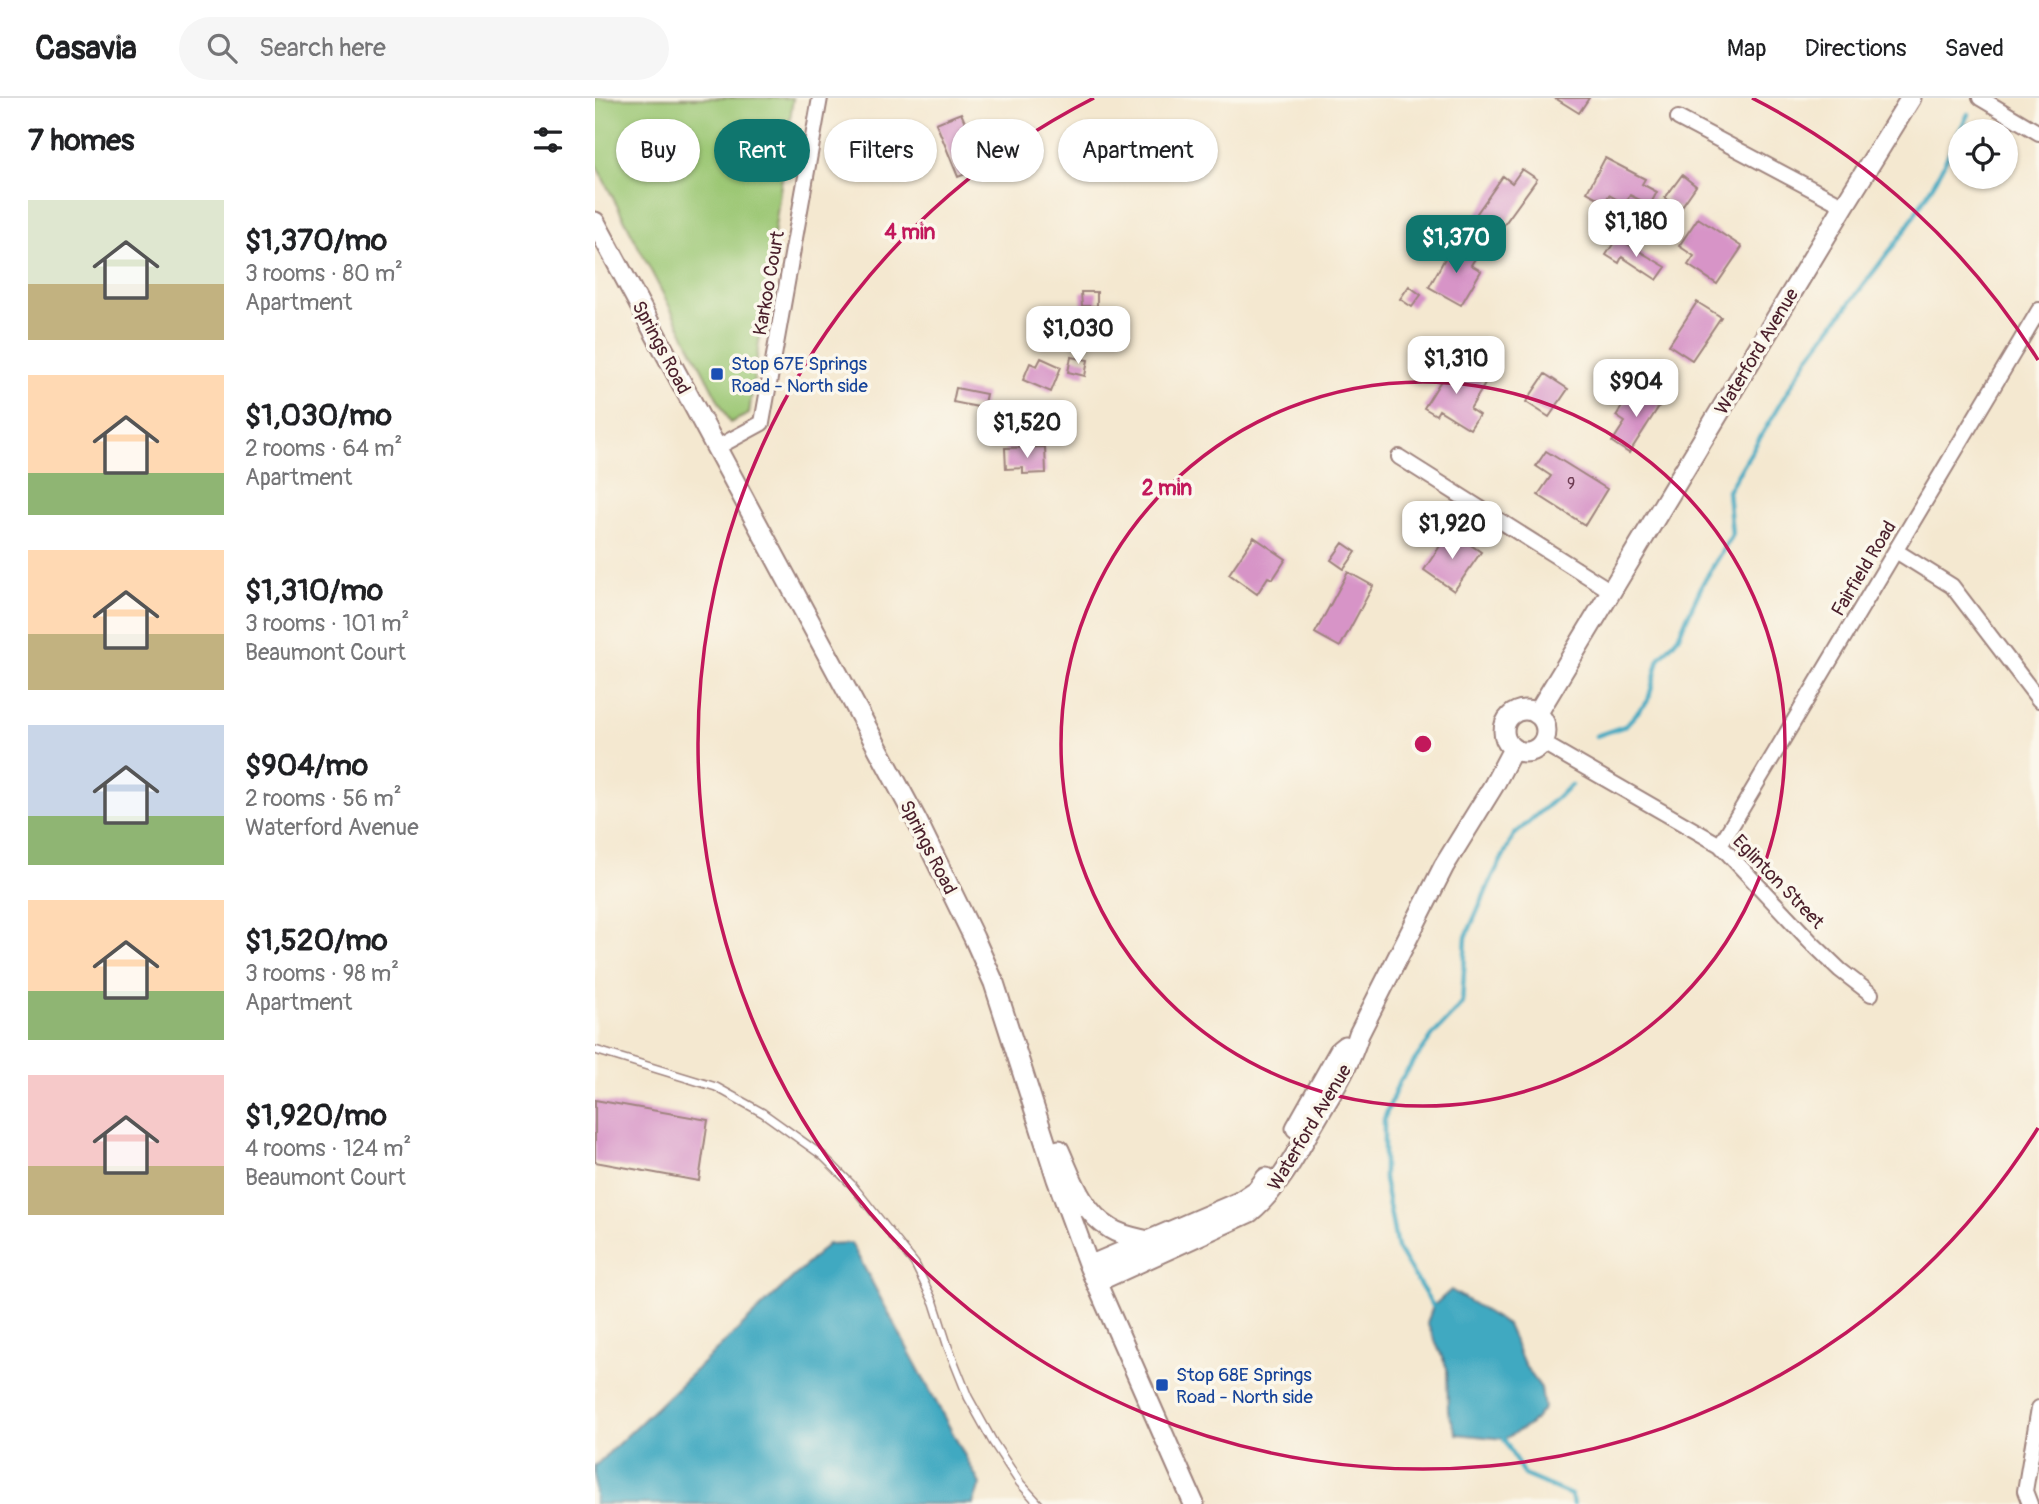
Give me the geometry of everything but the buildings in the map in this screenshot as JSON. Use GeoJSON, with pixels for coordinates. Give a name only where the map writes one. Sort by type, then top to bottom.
{"type":"FeatureCollection","features":[{"type":"Feature","properties":{"kind":"street","name":"Karkoo Court"},"geometry":{"type":"LineString","coordinates":[[716,448],[762,423],[820,98]]}},
{"type":"Feature","properties":{"kind":"street","name":"Waterford Avenue"},"geometry":{"type":"LineString","coordinates":[[1537,714],[1911,98]]}},
{"type":"Feature","properties":{"kind":"street"},"geometry":{"type":"LineString","coordinates":[[1980,98],[2039,133]]}},
{"type":"Feature","properties":{"kind":"street"},"geometry":{"type":"LineString","coordinates":[[1678,118],[1844,206]]}},
{"type":"Feature","properties":{"kind":"street","name":"Springs Road"},"geometry":{"type":"LineString","coordinates":[[595,222],[917,821],[976,942],[994,983],[1057,1179],[1093,1274],[1194,1504]]}},
{"type":"Feature","properties":{"kind":"street","name":"Fairfield Road"},"geometry":{"type":"LineString","coordinates":[[1720,845],[2039,310]]}},
{"type":"Feature","properties":{"kind":"street"},"geometry":{"type":"LineString","coordinates":[[1399,457],[1611,591]]}},
{"type":"Feature","properties":{"kind":"street"},"geometry":{"type":"LineString","coordinates":[[1896,551],[1952,586],[2039,701]]}},
{"type":"Feature","properties":{"kind":"street"},"geometry":{"type":"LineString","coordinates":[[1522,710],[1537,714],[1546,727],[1543,743],[1529,752],[1513,749],[1504,735],[1504,726],[1508,719],[1522,710]]}},
{"type":"Feature","properties":{"kind":"street","name":"Eglinton Street"},"geometry":{"type":"LineString","coordinates":[[1543,743],[1720,845],[1812,943],[1840,970],[1871,994]]}},
{"type":"Feature","properties":{"kind":"street","name":"Waterford Avenue"},"geometry":{"type":"LineString","coordinates":[[1093,1274],[1250,1212],[1264,1200],[1290,1165],[1352,1056],[1359,1034],[1444,866],[1513,749]]}},
{"type":"Feature","properties":{"kind":"street"},"geometry":{"type":"LineString","coordinates":[[976,942],[996,965],[1054,1138],[1078,1192],[1088,1209],[1111,1229],[1148,1241]]}},
{"type":"Feature","properties":{"kind":"street","name":"Waterford Avenue"},"geometry":{"type":"LineString","coordinates":[[1093,1274],[1148,1241],[1239,1202],[1257,1190],[1341,1050],[1359,1034]]}},
{"type":"Feature","properties":{"kind":"street"},"geometry":{"type":"LineString","coordinates":[[2030,1504],[2025,1491],[2039,1408]]}},
{"type":"Feature","properties":{"kind":"lane"},"geometry":{"type":"LineString","coordinates":[[595,1050],[716,1087],[787,1129],[833,1166],[878,1217],[915,1265],[934,1303],[968,1397],[1020,1483],[1039,1504]]}},
{"type":"Feature","properties":{"kind":"green space"},"geometry":{"type":"Polygon","coordinates":[[[595,98],[793,98],[790,119],[714,119],[714,182],[781,182],[749,414],[730,423],[595,163],[595,98]]]}},
{"type":"Feature","properties":{"kind":"water"},"geometry":{"type":"Polygon","coordinates":[[[851,1243],[980,1484],[973,1504],[595,1504],[595,1466],[828,1244],[851,1243]]]}},
{"type":"Feature","properties":{"kind":"water"},"geometry":{"type":"Polygon","coordinates":[[[1451,1290],[1507,1325],[1525,1366],[1541,1388],[1544,1408],[1531,1424],[1504,1439],[1457,1434],[1448,1411],[1447,1368],[1427,1323],[1433,1306],[1451,1290]]]}},
{"type":"Feature","properties":{"kind":"waterway"},"geometry":{"type":"LineString","coordinates":[[1596,736],[1625,726],[1648,701],[1659,659],[1678,637],[1703,583],[1732,535],[1728,491],[1807,359],[1904,232],[1937,178],[1968,114]]}},
{"type":"Feature","properties":{"kind":"waterway"},"geometry":{"type":"LineString","coordinates":[[1433,1306],[1397,1248],[1384,1179],[1384,1119],[1399,1082],[1433,1035],[1462,1004],[1466,937],[1514,835],[1571,785]]}},
{"type":"Feature","properties":{"kind":"waterway"},"geometry":{"type":"LineString","coordinates":[[1504,1439],[1524,1475],[1571,1495],[1573,1504]]}},
{"type":"Feature","properties":{"kind":"place","name":"Stop 67E Springs Road - North side"},"geometry":{"type":"Point","coordinates":[717,374]}},
{"type":"Feature","properties":{"kind":"place","name":"Stop 68E Springs Road - North side"},"geometry":{"type":"Point","coordinates":[1162,1385]}}]}
